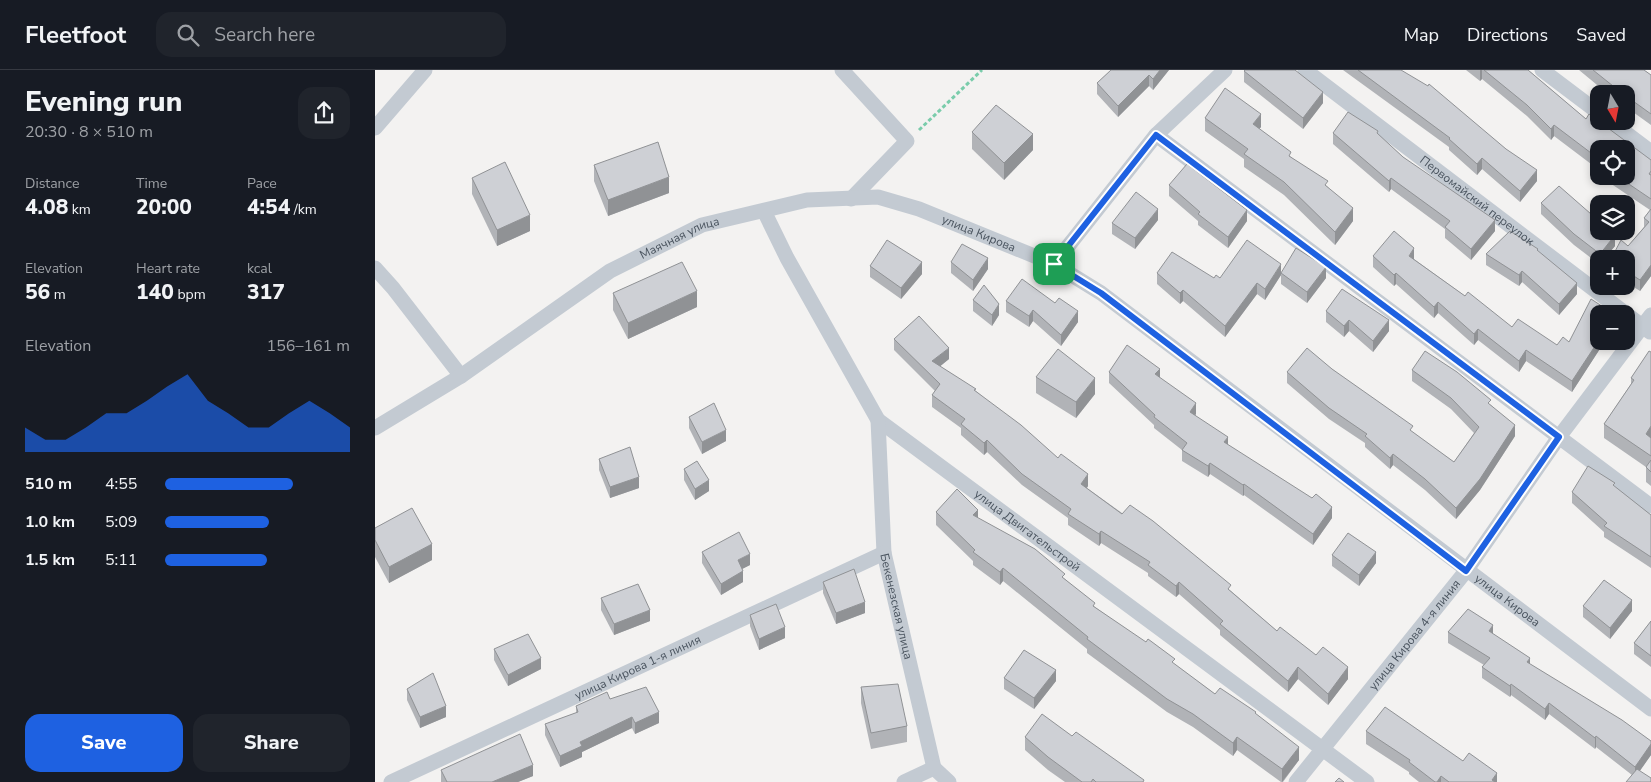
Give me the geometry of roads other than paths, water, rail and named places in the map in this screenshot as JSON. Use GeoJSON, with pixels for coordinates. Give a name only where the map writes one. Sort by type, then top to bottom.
{"type":"FeatureCollection","features":[{"type":"Feature","properties":{"kind":"street"},"geometry":{"type":"LineString","coordinates":[[375,128],[425,70]]}},
{"type":"Feature","properties":{"kind":"street"},"geometry":{"type":"LineString","coordinates":[[842,70],[907,141],[851,198]]}},
{"type":"Feature","properties":{"kind":"street"},"geometry":{"type":"LineString","coordinates":[[1054,264],[1156,135],[1225,70]]}},
{"type":"Feature","properties":{"kind":"street","name":"Первомайский переулок"},"geometry":{"type":"LineString","coordinates":[[1305,70],[1648,324]]}},
{"type":"Feature","properties":{"kind":"street"},"geometry":{"type":"LineString","coordinates":[[1541,70],[1590,106]]}},
{"type":"Feature","properties":{"kind":"street"},"geometry":{"type":"LineString","coordinates":[[1622,130],[1651,152]]}},
{"type":"Feature","properties":{"kind":"street"},"geometry":{"type":"LineString","coordinates":[[1156,135],[1651,506]]}},
{"type":"Feature","properties":{"kind":"street","name":"улица Кирова"},"geometry":{"type":"LineString","coordinates":[[851,198],[878,197],[919,209],[1054,264],[1101,293],[1466,571],[1651,709]]}},
{"type":"Feature","properties":{"kind":"street","name":"Маячная улица"},"geometry":{"type":"LineString","coordinates":[[375,428],[461,376],[610,271],[702,225],[807,200],[851,198]]}},
{"type":"Feature","properties":{"kind":"street","name":"улица Двигательстрой"},"geometry":{"type":"LineString","coordinates":[[764,211],[787,258],[878,420],[1367,782]]}},
{"type":"Feature","properties":{"kind":"street"},"geometry":{"type":"LineString","coordinates":[[375,268],[393,288],[461,376]]}},
{"type":"Feature","properties":{"kind":"street","name":"улица Кирова 4-я линия"},"geometry":{"type":"LineString","coordinates":[[1296,782],[1322,747],[1466,571],[1559,437],[1648,324]]}},
{"type":"Feature","properties":{"kind":"street","name":"Бекенезская улица"},"geometry":{"type":"LineString","coordinates":[[878,420],[884,553],[934,768]]}},
{"type":"Feature","properties":{"kind":"street","name":"улица Кирова 1-я линия"},"geometry":{"type":"LineString","coordinates":[[391,782],[884,553]]}},
{"type":"Feature","properties":{"kind":"street"},"geometry":{"type":"LineString","coordinates":[[904,782],[934,768],[949,782]]}}]}
